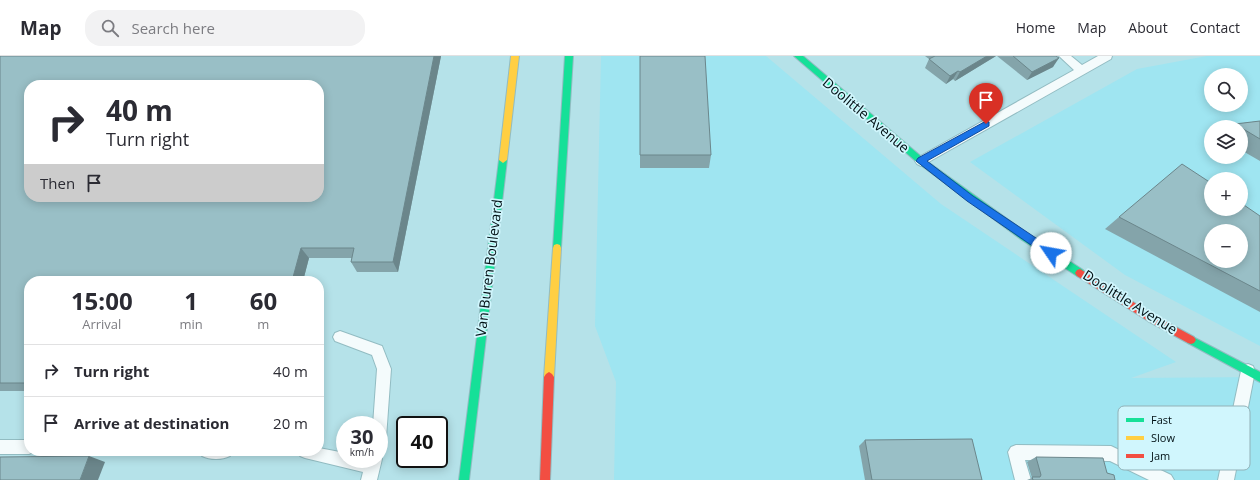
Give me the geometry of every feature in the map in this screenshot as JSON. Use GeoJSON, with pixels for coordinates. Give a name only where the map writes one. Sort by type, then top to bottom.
{"type":"FeatureCollection","features":[{"type":"Feature","properties":{"kind":"main road","name":"Van Buren Boulevard"},"geometry":{"type":"LineString","coordinates":[[464,480],[515,56]]}},
{"type":"Feature","properties":{"kind":"main road"},"geometry":{"type":"LineString","coordinates":[[545,480],[549,380],[569,56]]}},
{"type":"Feature","properties":{"kind":"main road","name":"Doolittle Avenue"},"geometry":{"type":"LineString","coordinates":[[798,56],[921,161],[1025,237],[1151,318],[1254,374]]}},
{"type":"Feature","properties":{"kind":"lane"},"geometry":{"type":"LineString","coordinates":[[1064,56],[1082,70]]}},
{"type":"Feature","properties":{"kind":"lane"},"geometry":{"type":"LineString","coordinates":[[921,161],[1107,56]]}},
{"type":"Feature","properties":{"kind":"lane"},"geometry":{"type":"LineString","coordinates":[[340,337],[377,351],[384,369],[381,416]]}},
{"type":"Feature","properties":{"kind":"lane"},"geometry":{"type":"LineString","coordinates":[[1246,406],[1254,374]]}},
{"type":"Feature","properties":{"kind":"lane"},"geometry":{"type":"LineString","coordinates":[[0,447],[24,447]]}},
{"type":"Feature","properties":{"kind":"lane"},"geometry":{"type":"LineString","coordinates":[[1023,480],[1016,452],[1111,454],[1118,457]]}},
{"type":"Feature","properties":{"kind":"lane"},"geometry":{"type":"LineString","coordinates":[[322,456],[336,459]]}},
{"type":"Feature","properties":{"kind":"lane"},"geometry":{"type":"LineString","coordinates":[[1145,470],[1166,480]]}},
{"type":"Feature","properties":{"kind":"lane"},"geometry":{"type":"LineString","coordinates":[[1226,480],[1229,470]]}},
{"type":"Feature","properties":{"kind":"shaded area"},"geometry":{"type":"Polygon","coordinates":[[[601,56],[766,56],[941,204],[1176,362],[1131,378],[1260,377],[1260,480],[614,480],[616,382],[595,326],[601,56]]]}},
{"type":"Feature","properties":{"kind":"shaded area"},"geometry":{"type":"Polygon","coordinates":[[[1207,56],[1260,56],[1260,346],[1125,275],[970,162],[1137,69],[1207,56]]]}},
{"type":"Feature","properties":{"kind":"building"},"geometry":{"type":"Polygon","coordinates":[[[0,56],[434,56],[393,262],[351,262],[354,248],[301,248],[293,276],[24,276],[24,383],[0,383],[0,56]]]}},
{"type":"Feature","properties":{"kind":"building"},"geometry":{"type":"Polygon","coordinates":[[[640,56],[705,56],[711,155],[640,155],[640,56]]]}},
{"type":"Feature","properties":{"kind":"building"},"geometry":{"type":"Polygon","coordinates":[[[935,56],[987,56],[960,72],[958,71],[950,76],[929,59],[935,56]]]}},
{"type":"Feature","properties":{"kind":"building"},"geometry":{"type":"Polygon","coordinates":[[[1013,56],[1056,56],[1059,58],[1032,72],[1013,56]]]}},
{"type":"Feature","properties":{"kind":"building"},"geometry":{"type":"Polygon","coordinates":[[[1260,121],[1260,139],[1248,132],[1248,122],[1260,121]]]}},
{"type":"Feature","properties":{"kind":"building"},"geometry":{"type":"Polygon","coordinates":[[[1182,164],[1204,178],[1204,216],[1248,216],[1248,208],[1260,216],[1260,291],[1216,268],[1248,268],[1248,224],[1204,224],[1204,262],[1119,217],[1182,164]]]}},
{"type":"Feature","properties":{"kind":"building"},"geometry":{"type":"Polygon","coordinates":[[[972,439],[982,480],[872,480],[865,440],[972,439]]]}},
{"type":"Feature","properties":{"kind":"building"},"geometry":{"type":"Polygon","coordinates":[[[89,456],[80,480],[0,480],[0,457],[89,456]]]}},
{"type":"Feature","properties":{"kind":"building"},"geometry":{"type":"Polygon","coordinates":[[[1036,457],[1103,458],[1107,473],[1114,475],[1115,480],[1033,480],[1032,477],[1040,477],[1041,475],[1036,457]]]}},
{"type":"Feature","properties":{"kind":"traffic: fast"},"geometry":{"type":"LineString","coordinates":[[557,248],[569,56]]}},
{"type":"Feature","properties":{"kind":"traffic: fast"},"geometry":{"type":"LineString","coordinates":[[798,56],[921,161],[1025,237],[1080,273]]}},
{"type":"Feature","properties":{"kind":"traffic: fast"},"geometry":{"type":"LineString","coordinates":[[464,480],[503,160]]}},
{"type":"Feature","properties":{"kind":"traffic: fast"},"geometry":{"type":"LineString","coordinates":[[1191,340],[1260,377]]}},
{"type":"Feature","properties":{"kind":"traffic: slow"},"geometry":{"type":"LineString","coordinates":[[503,160],[515,56]]}},
{"type":"Feature","properties":{"kind":"traffic: slow"},"geometry":{"type":"LineString","coordinates":[[549,377],[557,248]]}},
{"type":"Feature","properties":{"kind":"traffic: jam"},"geometry":{"type":"LineString","coordinates":[[1080,273],[1151,318],[1191,340]]}},
{"type":"Feature","properties":{"kind":"traffic: jam"},"geometry":{"type":"LineString","coordinates":[[545,480],[549,377]]}},
{"type":"Feature","properties":{"kind":"route"},"geometry":{"type":"LineString","coordinates":[[986,124],[921,161],[1025,237],[1051,253]]}}]}
